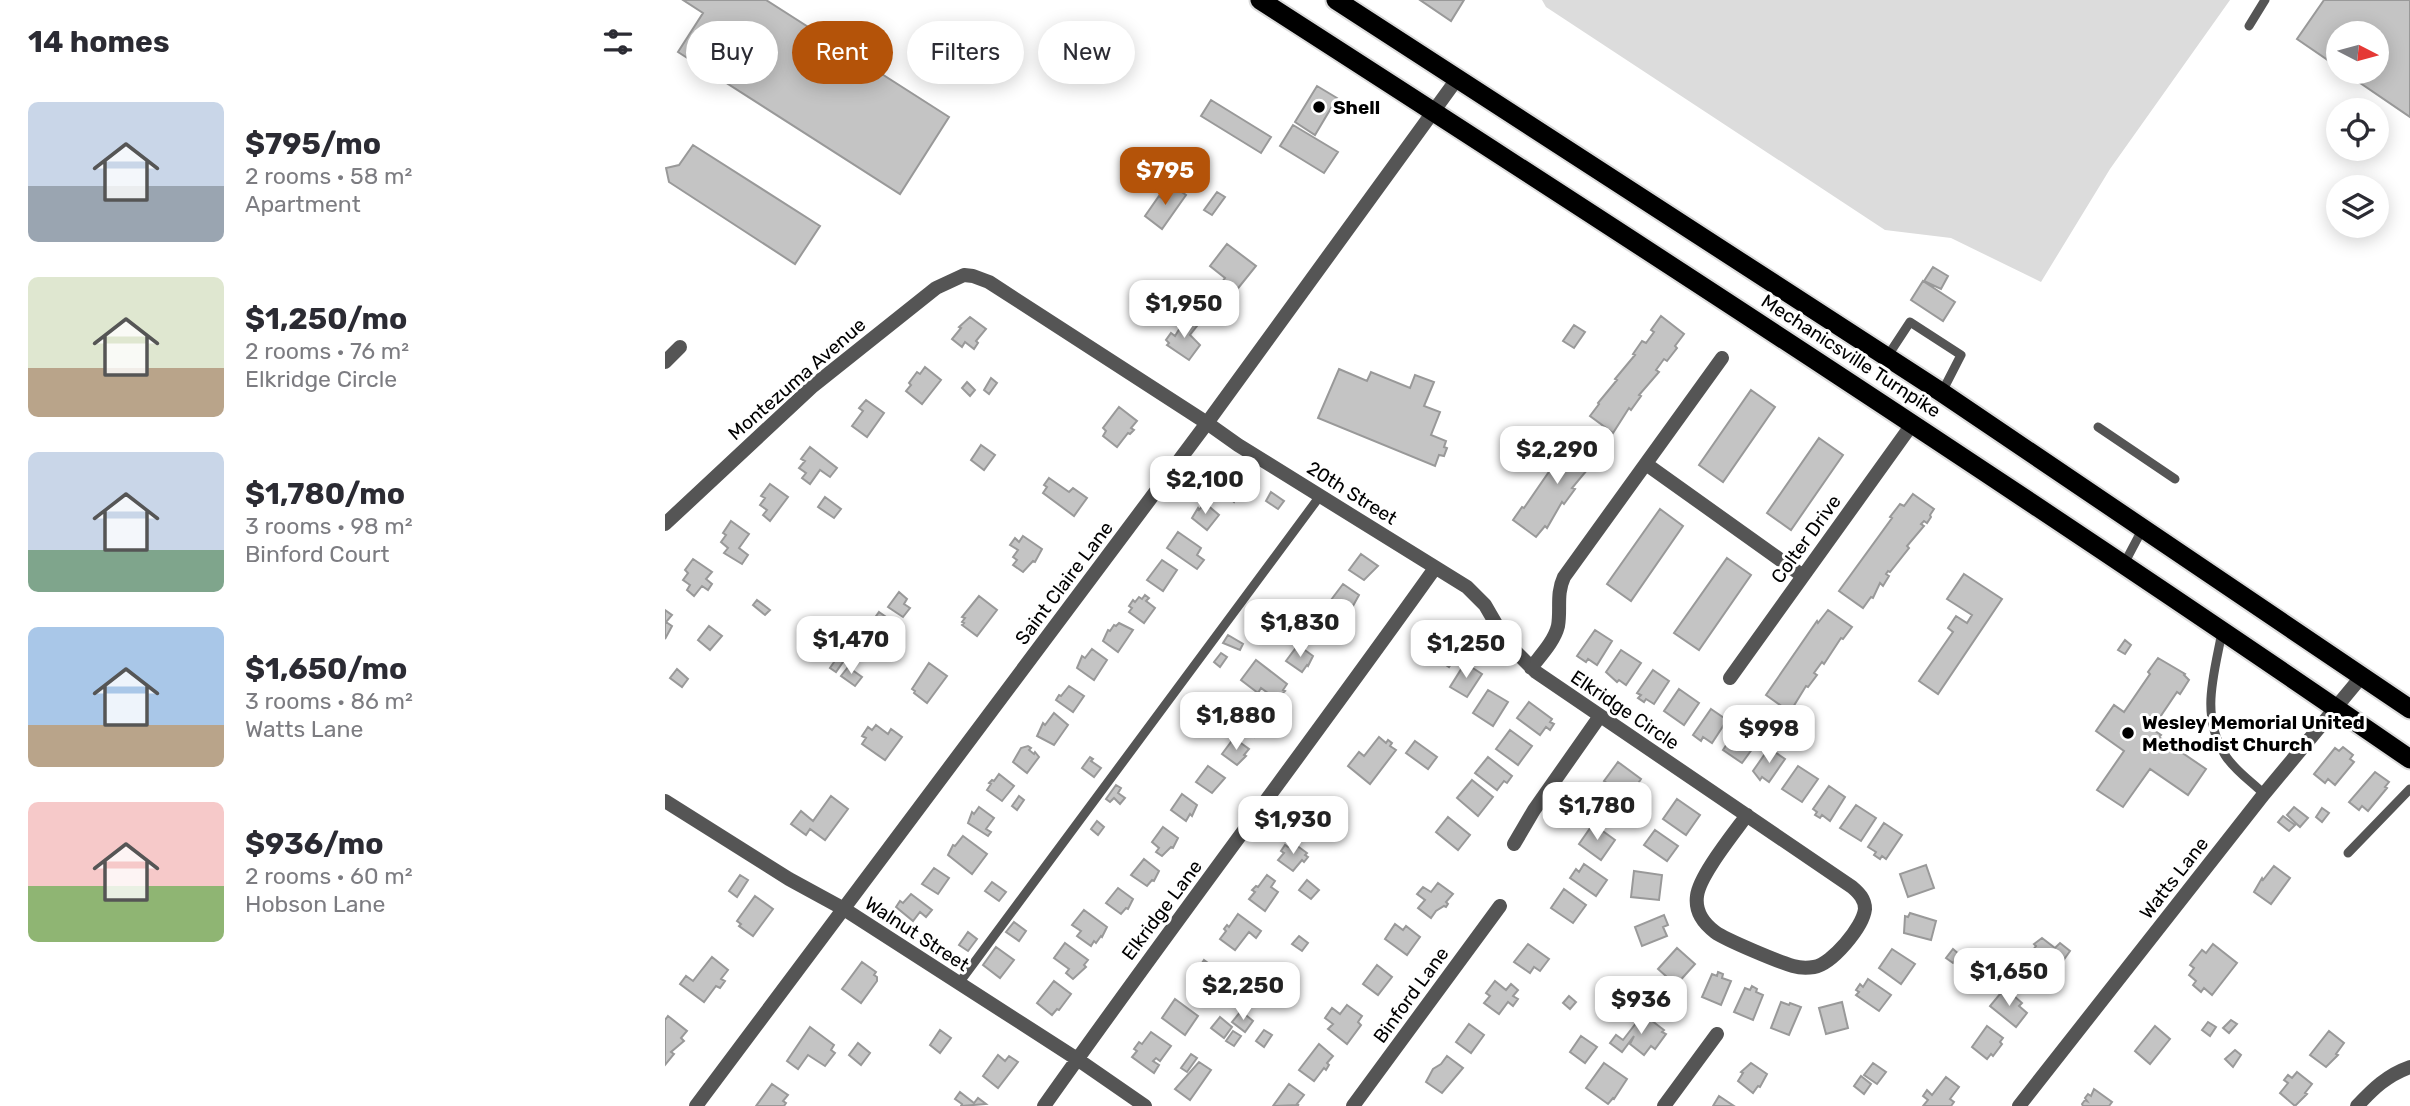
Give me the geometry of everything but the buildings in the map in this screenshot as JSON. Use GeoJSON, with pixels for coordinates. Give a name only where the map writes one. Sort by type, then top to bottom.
{"type":"FeatureCollection","features":[{"type":"Feature","properties":{"kind":"highway","name":"Mechanicsville Turnpike"},"geometry":{"type":"LineString","coordinates":[[1261,0],[1913,423],[2410,759]]}},
{"type":"Feature","properties":{"kind":"highway","name":"Mechanicsville Turnpike"},"geometry":{"type":"LineString","coordinates":[[1336,0],[1887,357],[2410,709]]}},
{"type":"Feature","properties":{"kind":"street","name":"Saint Claire Lane"},"geometry":{"type":"LineString","coordinates":[[696,1106],[1207,422],[1457,79]]}},
{"type":"Feature","properties":{"kind":"street","name":"20th Street"},"geometry":{"type":"LineString","coordinates":[[964,275],[989,282],[1207,422],[1238,445],[1435,568]]}},
{"type":"Feature","properties":{"kind":"street","name":"Montezuma Avenue"},"geometry":{"type":"LineString","coordinates":[[665,524],[813,386],[936,288],[964,275]]}},
{"type":"Feature","properties":{"kind":"street"},"geometry":{"type":"LineString","coordinates":[[665,362],[680,347]]}},
{"type":"Feature","properties":{"kind":"street"},"geometry":{"type":"LineString","coordinates":[[1531,668],[1556,633],[1558,594],[1564,577],[1721,358]]}},
{"type":"Feature","properties":{"kind":"street","name":"Colter Drive"},"geometry":{"type":"LineString","coordinates":[[1730,678],[1913,423]]}},
{"type":"Feature","properties":{"kind":"street"},"geometry":{"type":"LineString","coordinates":[[1646,464],[1803,576]]}},
{"type":"Feature","properties":{"kind":"street","name":"Elkridge Circle"},"geometry":{"type":"LineString","coordinates":[[1435,568],[1474,593],[1485,605],[1507,643],[1531,668],[1747,814],[1860,894],[1865,912],[1837,955],[1828,962],[1817,967],[1793,966],[1716,933],[1704,922],[1697,910],[1696,896],[1700,883],[1747,814]]}},
{"type":"Feature","properties":{"kind":"street","name":"Elkridge Lane"},"geometry":{"type":"LineString","coordinates":[[1044,1106],[1435,568]]}},
{"type":"Feature","properties":{"kind":"street","name":"Watts Lane"},"geometry":{"type":"LineString","coordinates":[[2019,1106],[2264,794],[2362,676]]}},
{"type":"Feature","properties":{"kind":"street"},"geometry":{"type":"LineString","coordinates":[[1514,844],[1534,810],[1600,716]]}},
{"type":"Feature","properties":{"kind":"street","name":"Walnut Street"},"geometry":{"type":"LineString","coordinates":[[665,801],[789,879],[844,909],[1145,1106]]}},
{"type":"Feature","properties":{"kind":"street","name":"Binford Lane"},"geometry":{"type":"LineString","coordinates":[[1353,1106],[1500,906]]}},
{"type":"Feature","properties":{"kind":"street"},"geometry":{"type":"LineString","coordinates":[[1664,1106],[1717,1034]]}},
{"type":"Feature","properties":{"kind":"street"},"geometry":{"type":"LineString","coordinates":[[2357,1106],[2390,1076],[2410,1068]]}},
{"type":"Feature","properties":{"kind":"lane"},"geometry":{"type":"LineString","coordinates":[[2249,26],[2265,0]]}},
{"type":"Feature","properties":{"kind":"lane"},"geometry":{"type":"LineString","coordinates":[[1887,357],[1910,322],[1961,355],[1941,393]]}},
{"type":"Feature","properties":{"kind":"lane"},"geometry":{"type":"LineString","coordinates":[[2098,427],[2175,480]]}},
{"type":"Feature","properties":{"kind":"lane"},"geometry":{"type":"LineString","coordinates":[[959,983],[1320,496]]}},
{"type":"Feature","properties":{"kind":"lane"},"geometry":{"type":"LineString","coordinates":[[2125,564],[2143,528]]}},
{"type":"Feature","properties":{"kind":"lane"},"geometry":{"type":"LineString","coordinates":[[2222,630],[2210,698],[2212,729],[2226,757],[2264,794]]}},
{"type":"Feature","properties":{"kind":"lane"},"geometry":{"type":"LineString","coordinates":[[2348,853],[2410,789]]}},
{"type":"Feature","properties":{"kind":"shaded area"},"geometry":{"type":"Polygon","coordinates":[[[1542,0],[2230,0],[2110,169],[2041,282],[1951,238],[1885,230],[1546,7],[1542,0]]]}},
{"type":"Feature","properties":{"kind":"place","name":"Shell"},"geometry":{"type":"Point","coordinates":[1319,107]}},
{"type":"Feature","properties":{"kind":"place","name":"Wesley Memorial United Methodist Church"},"geometry":{"type":"Point","coordinates":[2128,733]}}]}
